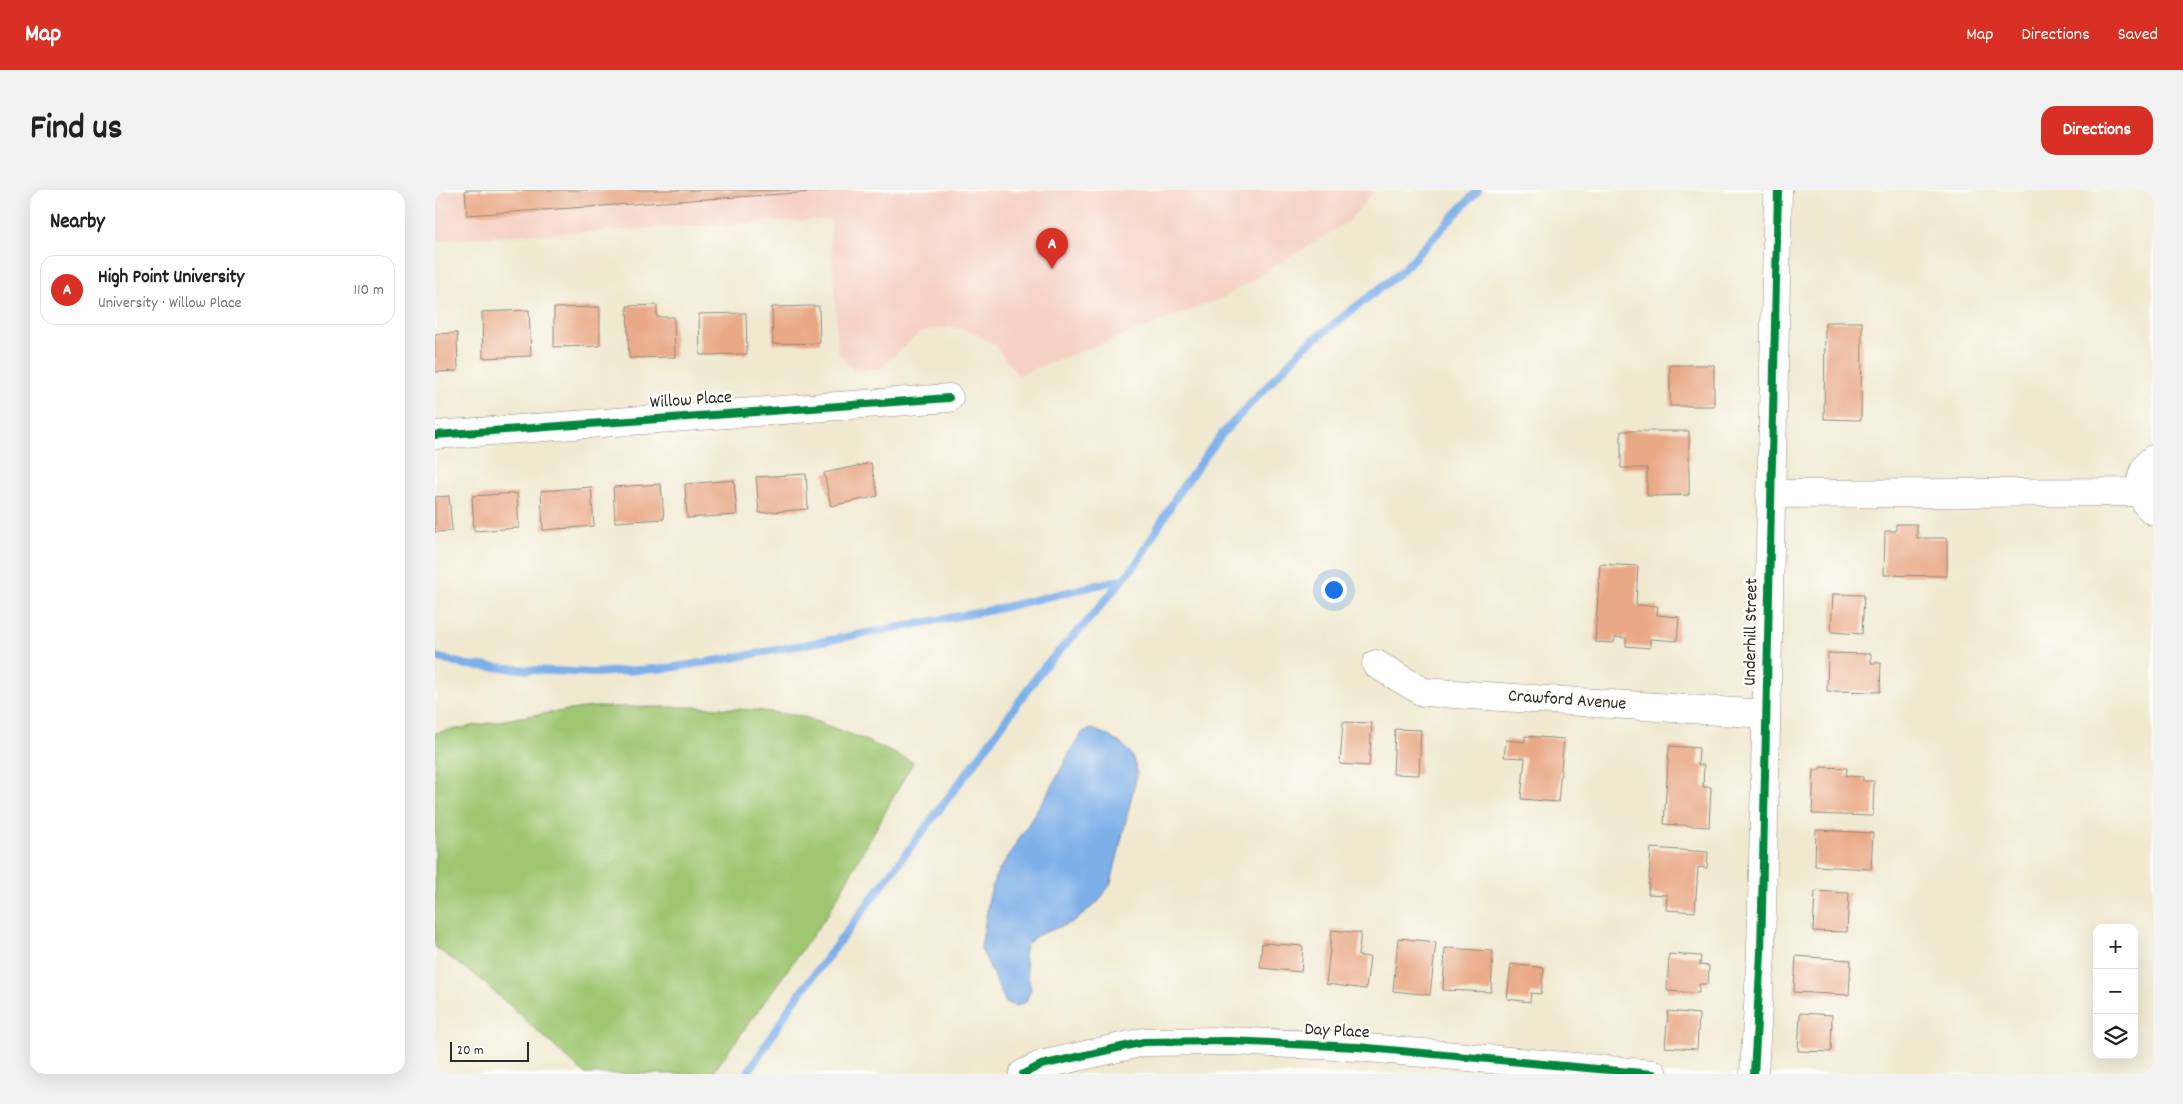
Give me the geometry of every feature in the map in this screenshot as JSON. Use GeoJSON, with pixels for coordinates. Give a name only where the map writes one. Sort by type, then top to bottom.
{"type":"FeatureCollection","features":[{"type":"Feature","properties":{"kind":"street","name":"Underhill Street"},"geometry":{"type":"LineString","coordinates":[[1754,1074],[1761,952],[1778,190]]}},
{"type":"Feature","properties":{"kind":"street","name":"Willow Place"},"geometry":{"type":"LineString","coordinates":[[435,434],[949,398]]}},
{"type":"Feature","properties":{"kind":"street"},"geometry":{"type":"LineString","coordinates":[[1770,494],[2147,502],[2141,479],[2145,468],[2153,459]]}},
{"type":"Feature","properties":{"kind":"street","name":"Crawford Avenue"},"geometry":{"type":"LineString","coordinates":[[1376,664],[1423,692],[1766,714]]}},
{"type":"Feature","properties":{"kind":"street","name":"Day Place"},"geometry":{"type":"LineString","coordinates":[[1023,1074],[1041,1064],[1144,1042],[1229,1041],[1357,1048],[1653,1074]]}},
{"type":"Feature","properties":{"kind":"shaded area"},"geometry":{"type":"Polygon","coordinates":[[[435,190],[1375,190],[1348,222],[1223,298],[1018,375],[996,347],[974,332],[949,327],[920,332],[881,368],[854,372],[838,352],[830,219],[435,240],[435,190]]]}},
{"type":"Feature","properties":{"kind":"green space"},"geometry":{"type":"Polygon","coordinates":[[[591,707],[700,707],[755,710],[802,716],[858,737],[913,762],[828,914],[712,1074],[585,1074],[479,978],[435,947],[435,733],[521,717],[591,707]]]}},
{"type":"Feature","properties":{"kind":"water"},"geometry":{"type":"Polygon","coordinates":[[[1091,729],[1109,736],[1126,748],[1133,758],[1137,774],[1111,883],[1099,901],[1075,921],[1036,936],[1026,945],[1024,956],[1031,989],[1026,1002],[1016,1006],[1006,1003],[981,948],[989,898],[995,877],[1050,790],[1071,750],[1083,732],[1091,729]]]}},
{"type":"Feature","properties":{"kind":"building"},"geometry":{"type":"Polygon","coordinates":[[[465,190],[827,190],[827,191],[467,215],[465,190]]]}},
{"type":"Feature","properties":{"kind":"building"},"geometry":{"type":"Polygon","coordinates":[[[657,305],[657,317],[674,317],[675,357],[629,358],[627,306],[657,305]]]}},
{"type":"Feature","properties":{"kind":"building"},"geometry":{"type":"Polygon","coordinates":[[[819,306],[820,343],[773,344],[772,307],[819,306]]]}},
{"type":"Feature","properties":{"kind":"building"},"geometry":{"type":"Polygon","coordinates":[[[600,307],[600,346],[554,347],[554,308],[600,307]]]}},
{"type":"Feature","properties":{"kind":"building"},"geometry":{"type":"Polygon","coordinates":[[[529,310],[531,356],[483,358],[482,312],[529,310]]]}},
{"type":"Feature","properties":{"kind":"building"},"geometry":{"type":"Polygon","coordinates":[[[746,313],[747,354],[700,355],[699,314],[746,313]]]}},
{"type":"Feature","properties":{"kind":"building"},"geometry":{"type":"Polygon","coordinates":[[[1825,322],[1862,322],[1861,420],[1824,419],[1825,322]]]}},
{"type":"Feature","properties":{"kind":"building"},"geometry":{"type":"Polygon","coordinates":[[[457,333],[458,371],[435,372],[435,334],[457,333]]]}},
{"type":"Feature","properties":{"kind":"building"},"geometry":{"type":"Polygon","coordinates":[[[1670,365],[1714,365],[1714,406],[1670,406],[1670,365]]]}},
{"type":"Feature","properties":{"kind":"building"},"geometry":{"type":"Polygon","coordinates":[[[1621,431],[1689,431],[1689,495],[1647,496],[1647,468],[1621,468],[1621,431]]]}},
{"type":"Feature","properties":{"kind":"building"},"geometry":{"type":"Polygon","coordinates":[[[871,463],[878,496],[831,506],[824,473],[871,463]]]}},
{"type":"Feature","properties":{"kind":"building"},"geometry":{"type":"Polygon","coordinates":[[[806,474],[808,509],[759,513],[756,477],[806,474]]]}},
{"type":"Feature","properties":{"kind":"building"},"geometry":{"type":"Polygon","coordinates":[[[734,480],[737,515],[687,518],[685,484],[734,480]]]}},
{"type":"Feature","properties":{"kind":"building"},"geometry":{"type":"Polygon","coordinates":[[[661,484],[664,519],[615,522],[613,487],[661,484]]]}},
{"type":"Feature","properties":{"kind":"building"},"geometry":{"type":"Polygon","coordinates":[[[591,487],[594,526],[543,530],[541,491],[591,487]]]}},
{"type":"Feature","properties":{"kind":"building"},"geometry":{"type":"Polygon","coordinates":[[[517,493],[519,528],[474,531],[472,496],[517,493]]]}},
{"type":"Feature","properties":{"kind":"building"},"geometry":{"type":"Polygon","coordinates":[[[449,496],[452,531],[435,532],[435,497],[449,496]]]}},
{"type":"Feature","properties":{"kind":"building"},"geometry":{"type":"Polygon","coordinates":[[[1896,524],[1917,524],[1917,538],[1947,538],[1947,576],[1884,575],[1885,531],[1896,531],[1896,524]]]}},
{"type":"Feature","properties":{"kind":"building"},"geometry":{"type":"Polygon","coordinates":[[[1600,564],[1638,566],[1636,605],[1658,606],[1657,615],[1679,617],[1677,641],[1650,639],[1650,648],[1626,646],[1626,638],[1615,637],[1614,643],[1595,642],[1600,564]]]}},
{"type":"Feature","properties":{"kind":"building"},"geometry":{"type":"Polygon","coordinates":[[[1833,594],[1864,595],[1862,634],[1831,632],[1833,594]]]}},
{"type":"Feature","properties":{"kind":"building"},"geometry":{"type":"Polygon","coordinates":[[[1828,653],[1871,654],[1871,663],[1881,663],[1880,692],[1827,691],[1828,653]]]}},
{"type":"Feature","properties":{"kind":"building"},"geometry":{"type":"Polygon","coordinates":[[[1343,722],[1372,723],[1369,766],[1340,764],[1343,722]]]}},
{"type":"Feature","properties":{"kind":"building"},"geometry":{"type":"Polygon","coordinates":[[[1395,729],[1421,730],[1419,775],[1393,774],[1395,729]]]}},
{"type":"Feature","properties":{"kind":"building"},"geometry":{"type":"Polygon","coordinates":[[[1525,736],[1564,739],[1558,802],[1521,799],[1525,758],[1504,757],[1506,740],[1525,742],[1525,736]]]}},
{"type":"Feature","properties":{"kind":"building"},"geometry":{"type":"Polygon","coordinates":[[[1669,746],[1699,748],[1698,765],[1704,765],[1703,787],[1711,787],[1709,827],[1664,824],[1669,746]]]}},
{"type":"Feature","properties":{"kind":"building"},"geometry":{"type":"Polygon","coordinates":[[[1820,767],[1847,768],[1846,776],[1863,777],[1863,781],[1874,781],[1873,816],[1812,814],[1814,770],[1820,770],[1820,767]]]}},
{"type":"Feature","properties":{"kind":"building"},"geometry":{"type":"Polygon","coordinates":[[[1816,830],[1873,833],[1871,869],[1815,866],[1816,830]]]}},
{"type":"Feature","properties":{"kind":"building"},"geometry":{"type":"Polygon","coordinates":[[[1651,848],[1708,852],[1707,868],[1698,867],[1695,912],[1666,910],[1667,895],[1648,894],[1651,848]]]}},
{"type":"Feature","properties":{"kind":"building"},"geometry":{"type":"Polygon","coordinates":[[[1815,891],[1849,893],[1847,932],[1813,931],[1815,891]]]}},
{"type":"Feature","properties":{"kind":"building"},"geometry":{"type":"Polygon","coordinates":[[[1332,930],[1361,933],[1358,956],[1370,957],[1366,989],[1326,984],[1332,930]]]}},
{"type":"Feature","properties":{"kind":"building"},"geometry":{"type":"Polygon","coordinates":[[[1398,938],[1436,942],[1430,995],[1393,991],[1398,938]]]}},
{"type":"Feature","properties":{"kind":"building"},"geometry":{"type":"Polygon","coordinates":[[[1262,943],[1303,946],[1301,972],[1260,968],[1262,943]]]}},
{"type":"Feature","properties":{"kind":"building"},"geometry":{"type":"Polygon","coordinates":[[[1445,948],[1493,951],[1491,992],[1443,990],[1445,948]]]}},
{"type":"Feature","properties":{"kind":"building"},"geometry":{"type":"Polygon","coordinates":[[[1669,954],[1701,956],[1700,965],[1709,966],[1708,984],[1699,984],[1699,993],[1667,991],[1669,954]]]}},
{"type":"Feature","properties":{"kind":"building"},"geometry":{"type":"Polygon","coordinates":[[[1796,956],[1851,960],[1849,995],[1794,992],[1796,956]]]}},
{"type":"Feature","properties":{"kind":"building"},"geometry":{"type":"Polygon","coordinates":[[[1511,964],[1544,968],[1541,994],[1531,993],[1530,1002],[1507,999],[1511,964]]]}},
{"type":"Feature","properties":{"kind":"building"},"geometry":{"type":"Polygon","coordinates":[[[1668,1011],[1699,1014],[1697,1049],[1665,1047],[1668,1011]]]}},
{"type":"Feature","properties":{"kind":"building"},"geometry":{"type":"Polygon","coordinates":[[[1800,1013],[1832,1015],[1831,1052],[1798,1051],[1800,1013]]]}},
{"type":"Feature","properties":{"kind":"waterway"},"geometry":{"type":"LineString","coordinates":[[747,1074],[792,1004],[979,757],[1044,667],[1085,624],[1136,564],[1181,489],[1222,434],[1304,347],[1400,273],[1478,190]]}},
{"type":"Feature","properties":{"kind":"waterway"},"geometry":{"type":"LineString","coordinates":[[435,657],[467,665],[595,673],[669,668],[992,610],[1123,579]]}},
{"type":"Feature","properties":{"kind":"cycle path"},"geometry":{"type":"LineString","coordinates":[[1754,1074],[1761,953],[1778,190]]}},
{"type":"Feature","properties":{"kind":"cycle path"},"geometry":{"type":"LineString","coordinates":[[435,435],[949,398]]}},
{"type":"Feature","properties":{"kind":"cycle path"},"geometry":{"type":"LineString","coordinates":[[1023,1074],[1041,1065],[1144,1042],[1229,1041],[1357,1047],[1653,1074]]}},
{"type":"Feature","properties":{"kind":"place","name":"High Point University"},"geometry":{"type":"Point","coordinates":[1052,269]}}]}
